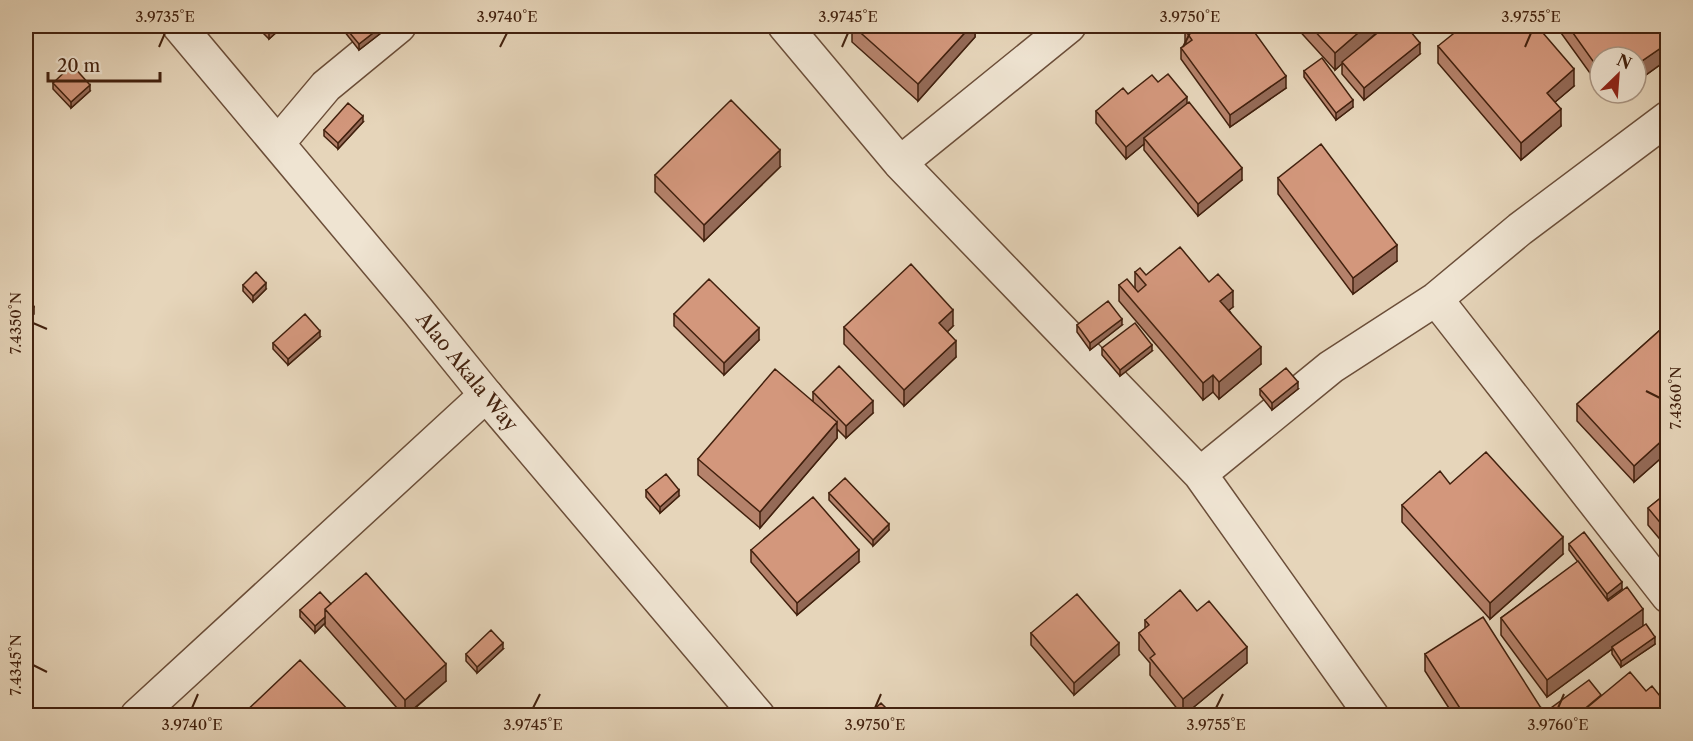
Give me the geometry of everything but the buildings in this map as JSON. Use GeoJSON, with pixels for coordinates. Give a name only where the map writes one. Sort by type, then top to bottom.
{"type":"FeatureCollection","features":[{"type":"Feature","properties":{"kind":"street","name":"Alao Akala Way"},"geometry":{"type":"LineString","coordinates":[[179,26],[418,310],[486,395],[758,716]]}},
{"type":"Feature","properties":{"kind":"street"},"geometry":{"type":"LineString","coordinates":[[278,143],[326,86],[399,26]]}},
{"type":"Feature","properties":{"kind":"street"},"geometry":{"type":"LineString","coordinates":[[785,26],[900,163],[1200,474],[1372,716]]}},
{"type":"Feature","properties":{"kind":"street"},"geometry":{"type":"LineString","coordinates":[[900,163],[1070,26]]}},
{"type":"Feature","properties":{"kind":"street"},"geometry":{"type":"LineString","coordinates":[[1200,474],[1331,367],[1436,299],[1520,229],[1668,118]]}},
{"type":"Feature","properties":{"kind":"street"},"geometry":{"type":"LineString","coordinates":[[1436,299],[1668,596]]}},
{"type":"Feature","properties":{"kind":"street"},"geometry":{"type":"LineString","coordinates":[[137,716],[486,395]]}}]}
